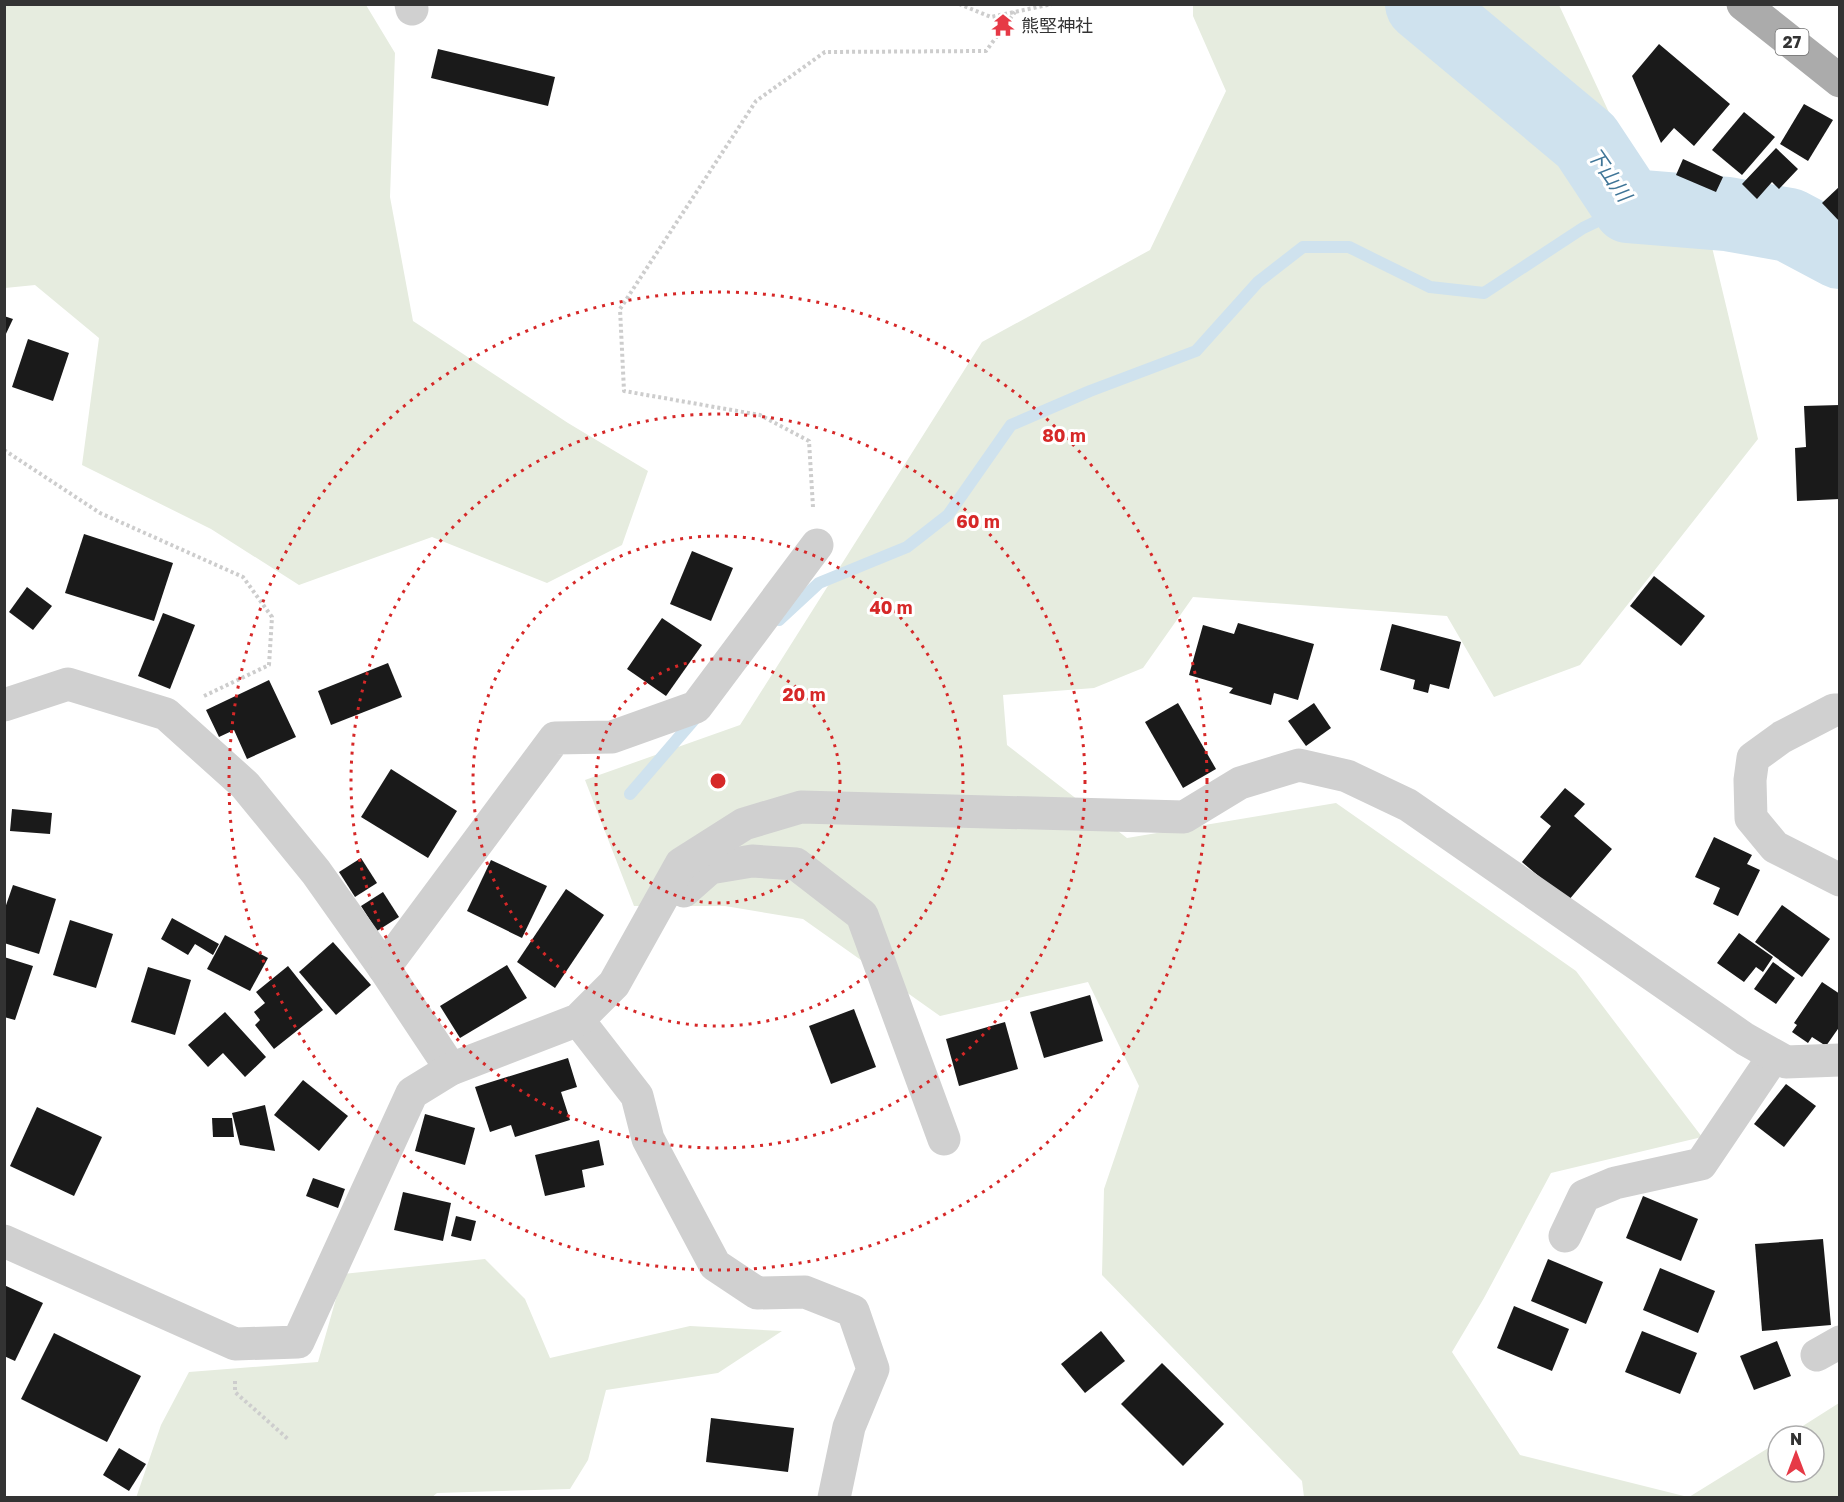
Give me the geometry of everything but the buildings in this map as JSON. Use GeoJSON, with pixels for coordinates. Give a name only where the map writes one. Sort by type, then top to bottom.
{"type":"FeatureCollection","features":[{"type":"Feature","properties":{"kind":"main road","name":"27"},"geometry":{"type":"LineString","coordinates":[[1743,4],[1839,81]]}},
{"type":"Feature","properties":{"kind":"street"},"geometry":{"type":"LineString","coordinates":[[384,968],[555,738],[612,737],[696,707],[817,545]]}},
{"type":"Feature","properties":{"kind":"street"},"geometry":{"type":"LineString","coordinates":[[4,705],[68,684],[166,714],[245,785],[316,872],[384,968],[451,1069]]}},
{"type":"Feature","properties":{"kind":"street"},"geometry":{"type":"LineString","coordinates":[[1839,710],[1834,710],[1782,737],[1753,758],[1750,780],[1751,818],[1775,847],[1839,880]]}},
{"type":"Feature","properties":{"kind":"street"},"geometry":{"type":"LineString","coordinates":[[4,1241],[235,1344],[298,1341],[412,1093],[451,1069],[578,1020],[614,984],[681,864],[744,824],[801,807],[1184,817],[1240,783],[1299,765],[1347,776],[1408,805],[1745,1040],[1786,1062],[1839,1060]]}},
{"type":"Feature","properties":{"kind":"street"},"geometry":{"type":"LineString","coordinates":[[649,922],[710,868],[752,861],[796,864],[861,915],[944,1138]]}},
{"type":"Feature","properties":{"kind":"street"},"geometry":{"type":"LineString","coordinates":[[578,1020],[637,1096],[648,1139],[715,1265],[757,1293],[805,1292],[853,1311],[873,1369],[849,1427],[834,1497]]}},
{"type":"Feature","properties":{"kind":"street"},"geometry":{"type":"LineString","coordinates":[[1565,1236],[1584,1196],[1615,1183],[1701,1164],[1774,1056]]}},
{"type":"Feature","properties":{"kind":"path"},"geometry":{"type":"LineString","coordinates":[[959,4],[991,17],[1052,4]]}},
{"type":"Feature","properties":{"kind":"path"},"geometry":{"type":"LineString","coordinates":[[817,545],[809,441],[760,415],[624,391],[620,309],[756,101],[825,52],[986,51],[1015,12]]}},
{"type":"Feature","properties":{"kind":"path"},"geometry":{"type":"LineString","coordinates":[[4,450],[100,513],[243,577],[272,617],[269,665],[166,714]]}},
{"type":"Feature","properties":{"kind":"path"},"geometry":{"type":"LineString","coordinates":[[235,1344],[235,1392],[289,1440]]}},
{"type":"Feature","properties":{"kind":"shaded area"},"geometry":{"type":"Polygon","coordinates":[[[5,4],[366,5],[395,53],[390,197],[413,321],[568,423],[648,471],[622,545],[547,583],[432,537],[299,585],[211,529],[82,465],[99,338],[35,285],[5,288],[5,4]]]}},
{"type":"Feature","properties":{"kind":"shaded area"},"geometry":{"type":"Polygon","coordinates":[[[1193,5],[1559,5],[1640,179],[1711,243],[1758,439],[1580,665],[1494,697],[1447,616],[1193,597],[1143,668],[1094,688],[1003,695],[1007,745],[1127,838],[1336,803],[1576,971],[1702,1137],[1551,1173],[1484,1298],[1452,1352],[1520,1455],[1688,1497],[1304,1497],[1302,1481],[1102,1275],[1104,1189],[1139,1086],[1088,982],[940,1016],[803,919],[725,906],[634,906],[585,780],[740,725],[982,342],[1150,250],[1226,91],[1193,16],[1193,5]]]}},
{"type":"Feature","properties":{"kind":"shaded area"},"geometry":{"type":"Polygon","coordinates":[[[485,1259],[525,1299],[550,1358],[690,1326],[782,1331],[718,1373],[606,1390],[588,1460],[570,1489],[437,1493],[431,1498],[136,1498],[161,1425],[189,1372],[318,1362],[343,1274],[485,1259]]]}},
{"type":"Feature","properties":{"kind":"shaded area"},"geometry":{"type":"Polygon","coordinates":[[[1839,1403],[1839,1497],[1689,1497],[1766,1449],[1766,1484],[1826,1484],[1826,1424],[1806,1424],[1839,1403]]]}},
{"type":"Feature","properties":{"kind":"waterway","name":"下山川"},"geometry":{"type":"LineString","coordinates":[[1422,4],[1586,141],[1629,206],[1727,214],[1789,225],[1840,252]]}},
{"type":"Feature","properties":{"kind":"waterway"},"geometry":{"type":"LineString","coordinates":[[779,620],[819,583],[907,547],[948,515],[1011,425],[1090,391],[1196,351],[1258,282],[1303,247],[1349,247],[1430,287],[1484,293],[1583,228],[1629,206]]}},
{"type":"Feature","properties":{"kind":"waterway"},"geometry":{"type":"LineString","coordinates":[[630,794],[698,715]]}},
{"type":"Feature","properties":{"kind":"place","name":"熊堅神社"},"geometry":{"type":"Point","coordinates":[1003,25]}}]}
